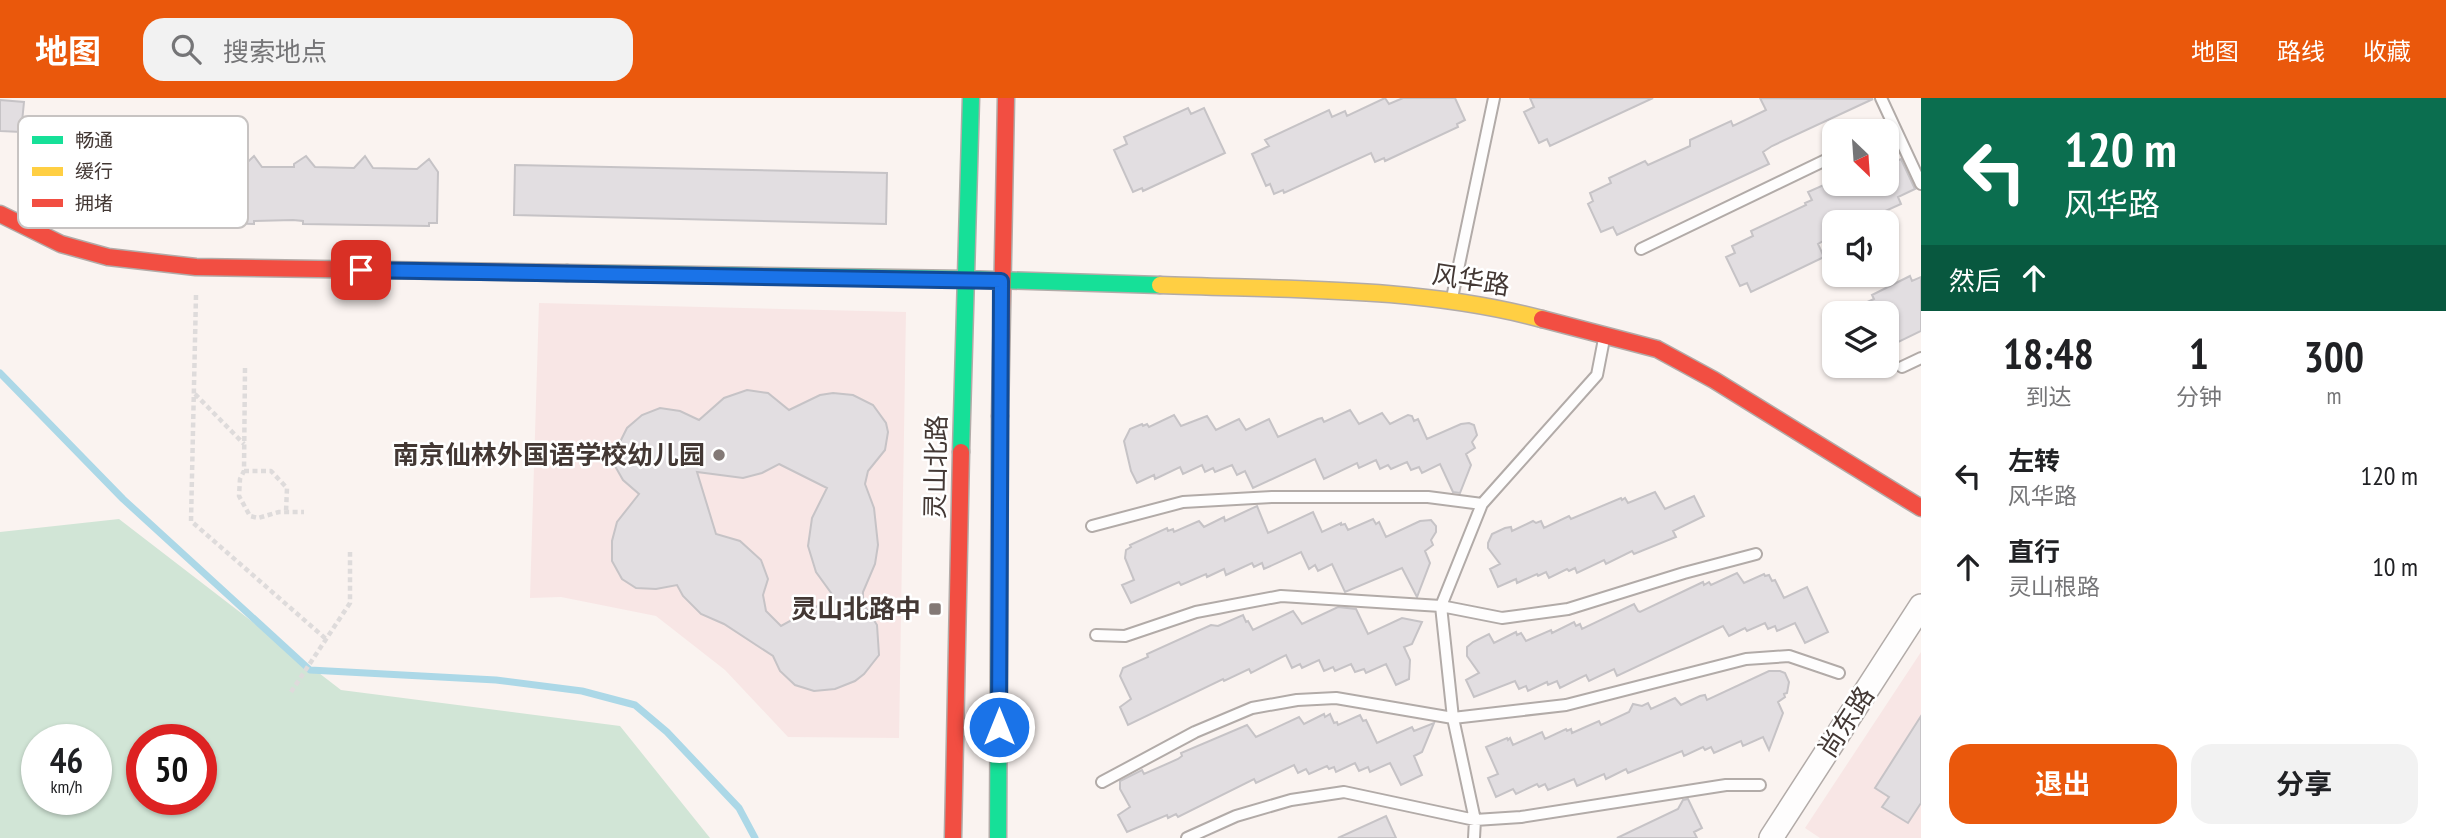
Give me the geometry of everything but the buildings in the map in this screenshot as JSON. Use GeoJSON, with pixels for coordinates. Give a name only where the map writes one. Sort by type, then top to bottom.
{"type":"FeatureCollection","features":[{"type":"Feature","properties":{"kind":"street","name":"灵山北路"},"geometry":{"type":"LineString","coordinates":[[953,838],[964,279],[971,98]]}},
{"type":"Feature","properties":{"kind":"street"},"geometry":{"type":"LineString","coordinates":[[998,838],[1001,281],[1006,98]]}},
{"type":"Feature","properties":{"kind":"street","name":"风华路"},"geometry":{"type":"LineString","coordinates":[[0,214],[18,223]]}},
{"type":"Feature","properties":{"kind":"street","name":"风华路"},"geometry":{"type":"LineString","coordinates":[[28,228],[61,244],[108,257],[196,267],[964,279],[1389,293],[1499,307],[1657,349],[1714,380],[1921,508]]}},
{"type":"Feature","properties":{"kind":"street","name":"尚东路"},"geometry":{"type":"LineString","coordinates":[[1771,838],[1921,606]]}},
{"type":"Feature","properties":{"kind":"lane"},"geometry":{"type":"LineString","coordinates":[[1452,301],[1494,98]]}},
{"type":"Feature","properties":{"kind":"lane"},"geometry":{"type":"LineString","coordinates":[[1881,98],[1887,119]]}},
{"type":"Feature","properties":{"kind":"lane"},"geometry":{"type":"LineString","coordinates":[[1899,145],[1921,184]]}},
{"type":"Feature","properties":{"kind":"lane"},"geometry":{"type":"LineString","coordinates":[[1641,249],[1822,162]]}},
{"type":"Feature","properties":{"kind":"lane"},"geometry":{"type":"LineString","coordinates":[[1475,838],[1475,820],[1453,718],[1441,606],[1482,505],[1597,374],[1605,334]]}},
{"type":"Feature","properties":{"kind":"lane"},"geometry":{"type":"LineString","coordinates":[[1902,367],[1921,358]]}},
{"type":"Feature","properties":{"kind":"lane"},"geometry":{"type":"LineString","coordinates":[[1092,526],[1183,502],[1272,497],[1428,497],[1482,505]]}},
{"type":"Feature","properties":{"kind":"lane"},"geometry":{"type":"LineString","coordinates":[[1096,635],[1125,636],[1196,612],[1281,596],[1441,606],[1502,618],[1568,609],[1756,554]]}},
{"type":"Feature","properties":{"kind":"lane"},"geometry":{"type":"LineString","coordinates":[[1102,782],[1195,733],[1252,708],[1297,700],[1336,698],[1453,718],[1566,705],[1746,659],[1788,656],[1839,673]]}},
{"type":"Feature","properties":{"kind":"lane"},"geometry":{"type":"LineString","coordinates":[[1187,838],[1236,816],[1290,800],[1344,792],[1475,820],[1521,817],[1726,785],[1760,785]]}},
{"type":"Feature","properties":{"kind":"path"},"geometry":{"type":"LineString","coordinates":[[196,267],[191,521],[326,639]]}},
{"type":"Feature","properties":{"kind":"path"},"geometry":{"type":"LineString","coordinates":[[245,368],[244,471],[240,479],[239,496],[250,516],[304,512]]}},
{"type":"Feature","properties":{"kind":"path"},"geometry":{"type":"LineString","coordinates":[[194,394],[244,444]]}},
{"type":"Feature","properties":{"kind":"path"},"geometry":{"type":"LineString","coordinates":[[244,471],[271,471],[287,488],[286,513]]}},
{"type":"Feature","properties":{"kind":"path"},"geometry":{"type":"LineString","coordinates":[[291,692],[350,603],[350,552]]}},
{"type":"Feature","properties":{"kind":"shaded area","name":"南京仙林外国语学校幼儿园"},"geometry":{"type":"Polygon","coordinates":[[[539,303],[906,312],[899,738],[788,737],[725,670],[656,616],[561,597],[530,598],[539,303]]]}},
{"type":"Feature","properties":{"kind":"shaded area"},"geometry":{"type":"Polygon","coordinates":[[[1921,652],[1921,838],[1820,838],[1805,828],[1921,652]]]}},
{"type":"Feature","properties":{"kind":"green space"},"geometry":{"type":"Polygon","coordinates":[[[119,519],[341,690],[620,726],[710,838],[0,838],[0,532],[119,519]]]}},
{"type":"Feature","properties":{"kind":"waterway"},"geometry":{"type":"LineString","coordinates":[[0,373],[123,499],[310,670],[496,680],[582,691],[635,705],[667,732],[739,808],[755,838]]}},
{"type":"Feature","properties":{"kind":"traffic: fast"},"geometry":{"type":"LineString","coordinates":[[961,452],[971,98]]}},
{"type":"Feature","properties":{"kind":"traffic: fast"},"geometry":{"type":"LineString","coordinates":[[567,273],[1160,285]]}},
{"type":"Feature","properties":{"kind":"traffic: fast"},"geometry":{"type":"LineString","coordinates":[[998,838],[1000,416]]}},
{"type":"Feature","properties":{"kind":"traffic: slow"},"geometry":{"type":"LineString","coordinates":[[1160,285],[1400,295],[1448,300],[1542,319]]}},
{"type":"Feature","properties":{"kind":"traffic: jam"},"geometry":{"type":"LineString","coordinates":[[1000,416],[1006,98]]}},
{"type":"Feature","properties":{"kind":"traffic: jam"},"geometry":{"type":"LineString","coordinates":[[0,214],[18,223]]}},
{"type":"Feature","properties":{"kind":"traffic: jam"},"geometry":{"type":"LineString","coordinates":[[28,228],[61,244],[108,257],[196,267],[567,273]]}},
{"type":"Feature","properties":{"kind":"traffic: jam"},"geometry":{"type":"LineString","coordinates":[[1542,319],[1657,349],[1714,380],[1921,508]]}},
{"type":"Feature","properties":{"kind":"traffic: jam"},"geometry":{"type":"LineString","coordinates":[[953,838],[961,452]]}},
{"type":"Feature","properties":{"kind":"place","name":"南京仙林外国语学校幼儿园"},"geometry":{"type":"Point","coordinates":[719,455]}},
{"type":"Feature","properties":{"kind":"place","name":"灵山北路中"},"geometry":{"type":"Point","coordinates":[935,609]}},
{"type":"Feature","properties":{"kind":"route"},"geometry":{"type":"LineString","coordinates":[[361,270],[1001,281],[999,727]]}}]}
